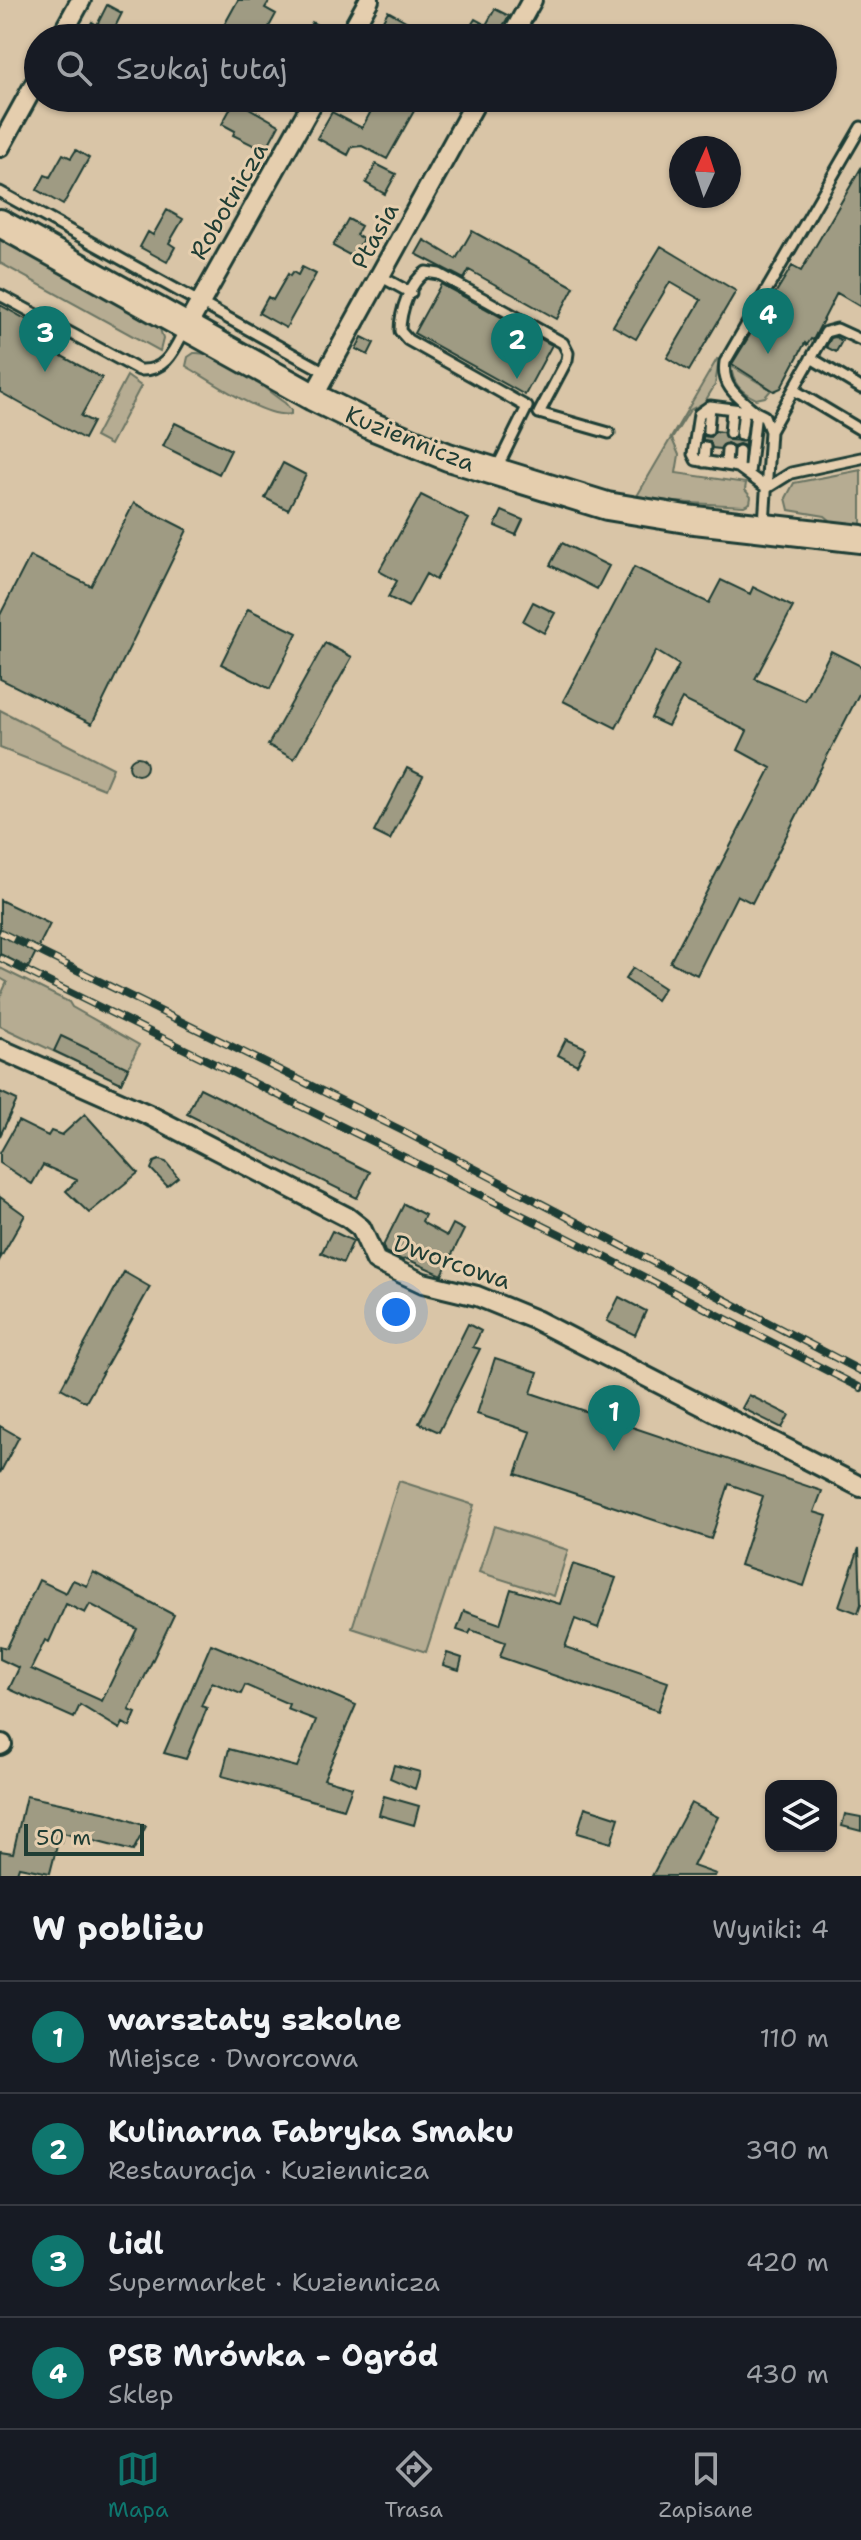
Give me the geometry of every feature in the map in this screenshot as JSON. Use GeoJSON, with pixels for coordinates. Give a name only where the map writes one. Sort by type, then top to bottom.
{"type":"FeatureCollection","features":[{"type":"Feature","properties":{"kind":"main road","name":"Kuziennicza"},"geometry":{"type":"LineString","coordinates":[[0,223],[313,397],[374,427],[495,473],[607,506],[686,519],[861,539]]}},
{"type":"Feature","properties":{"kind":"street"},"geometry":{"type":"LineString","coordinates":[[68,24],[81,0]]}},
{"type":"Feature","properties":{"kind":"street"},"geometry":{"type":"LineString","coordinates":[[356,24],[369,0]]}},
{"type":"Feature","properties":{"kind":"street"},"geometry":{"type":"LineString","coordinates":[[519,24],[532,0]]}},
{"type":"Feature","properties":{"kind":"street"},"geometry":{"type":"LineString","coordinates":[[0,147],[24,103]]}},
{"type":"Feature","properties":{"kind":"street","name":"Robotnicza"},"geometry":{"type":"LineString","coordinates":[[186,328],[307,112]]}},
{"type":"Feature","properties":{"kind":"street","name":"Ptasia"},"geometry":{"type":"LineString","coordinates":[[313,397],[470,112]]}},
{"type":"Feature","properties":{"kind":"street","name":"Dworcowa"},"geometry":{"type":"LineString","coordinates":[[0,1049],[147,1114],[347,1217],[361,1228],[376,1261],[423,1283],[477,1296],[536,1320],[861,1487]]}},
{"type":"Feature","properties":{"kind":"lane"},"geometry":{"type":"LineString","coordinates":[[764,526],[770,431],[764,416],[730,390],[724,369],[727,355],[861,127]]}},
{"type":"Feature","properties":{"kind":"lane"},"geometry":{"type":"LineString","coordinates":[[0,192],[327,373]]}},
{"type":"Feature","properties":{"kind":"lane"},"geometry":{"type":"LineString","coordinates":[[539,413],[567,360],[568,353],[563,343],[439,274],[426,272],[419,276],[400,318],[400,331],[408,340],[539,413],[609,433]]}},
{"type":"Feature","properties":{"kind":"lane"},"geometry":{"type":"LineString","coordinates":[[380,276],[411,293]]}},
{"type":"Feature","properties":{"kind":"lane"},"geometry":{"type":"LineString","coordinates":[[0,295],[139,370],[161,366],[169,359],[186,328]]}},
{"type":"Feature","properties":{"kind":"lane"},"geometry":{"type":"LineString","coordinates":[[770,431],[826,332],[837,329],[861,340]]}},
{"type":"Feature","properties":{"kind":"lane"},"geometry":{"type":"LineString","coordinates":[[811,358],[861,388]]}},
{"type":"Feature","properties":{"kind":"lane"},"geometry":{"type":"LineString","coordinates":[[794,390],[861,430]]}},
{"type":"Feature","properties":{"kind":"lane"},"geometry":{"type":"LineString","coordinates":[[756,412],[710,406],[699,414],[694,445],[696,460],[738,467],[767,488]]}},
{"type":"Feature","properties":{"kind":"lane"},"geometry":{"type":"LineString","coordinates":[[708,430],[710,406]]}},
{"type":"Feature","properties":{"kind":"lane"},"geometry":{"type":"LineString","coordinates":[[495,473],[527,407]]}},
{"type":"Feature","properties":{"kind":"lane"},"geometry":{"type":"LineString","coordinates":[[730,433],[732,409]]}},
{"type":"Feature","properties":{"kind":"lane"},"geometry":{"type":"LineString","coordinates":[[741,435],[744,410]]}},
{"type":"Feature","properties":{"kind":"lane"},"geometry":{"type":"LineString","coordinates":[[749,473],[756,412]]}},
{"type":"Feature","properties":{"kind":"lane"},"geometry":{"type":"LineString","coordinates":[[704,462],[705,447]]}},
{"type":"Feature","properties":{"kind":"lane"},"geometry":{"type":"LineString","coordinates":[[726,465],[727,450]]}},
{"type":"Feature","properties":{"kind":"lane"},"geometry":{"type":"LineString","coordinates":[[738,467],[739,451]]}},
{"type":"Feature","properties":{"kind":"lane"},"geometry":{"type":"LineString","coordinates":[[767,488],[791,473],[861,458]]}},
{"type":"Feature","properties":{"kind":"shaded area"},"geometry":{"type":"Polygon","coordinates":[[[0,233],[158,322],[163,339],[160,351],[0,263],[0,233]]]}},
{"type":"Feature","properties":{"kind":"shaded area"},"geometry":{"type":"Polygon","coordinates":[[[194,353],[218,357],[242,370],[285,403],[291,414],[267,411],[253,405],[186,366],[188,357],[194,353]]]}},
{"type":"Feature","properties":{"kind":"shaded area"},"geometry":{"type":"Polygon","coordinates":[[[717,359],[715,385],[704,403],[690,410],[672,439],[679,455],[676,473],[746,483],[750,503],[744,506],[674,502],[637,496],[717,359]]]}},
{"type":"Feature","properties":{"kind":"shaded area"},"geometry":{"type":"Polygon","coordinates":[[[731,366],[771,390],[765,397],[756,399],[750,396],[736,382],[731,366]]]}},
{"type":"Feature","properties":{"kind":"shaded area"},"geometry":{"type":"Polygon","coordinates":[[[127,376],[141,386],[110,445],[95,437],[127,376]]]}},
{"type":"Feature","properties":{"kind":"shaded area"},"geometry":{"type":"Polygon","coordinates":[[[861,470],[861,529],[836,525],[825,516],[789,510],[786,498],[794,483],[861,470]]]}},
{"type":"Feature","properties":{"kind":"shaded area"},"geometry":{"type":"Polygon","coordinates":[[[0,710],[113,768],[104,789],[0,748],[0,710]]]}},
{"type":"Feature","properties":{"kind":"shaded area"},"geometry":{"type":"Polygon","coordinates":[[[0,968],[69,1002],[72,1007],[139,1045],[121,1083],[0,1026],[0,997],[7,982],[0,978],[0,968]]]}},
{"type":"Feature","properties":{"kind":"shaded area"},"geometry":{"type":"Polygon","coordinates":[[[399,1481],[474,1505],[426,1652],[352,1628],[399,1481]]]}},
{"type":"Feature","properties":{"kind":"shaded area"},"geometry":{"type":"Polygon","coordinates":[[[494,1526],[568,1550],[554,1596],[479,1572],[494,1526]]]}},
{"type":"Feature","properties":{"kind":"building"},"geometry":{"type":"Polygon","coordinates":[[[238,0],[270,0],[265,8],[276,14],[271,24],[225,24],[238,0]]]}},
{"type":"Feature","properties":{"kind":"building"},"geometry":{"type":"Polygon","coordinates":[[[107,5],[122,13],[116,24],[98,24],[107,5]]]}},
{"type":"Feature","properties":{"kind":"building"},"geometry":{"type":"Polygon","coordinates":[[[495,9],[509,16],[504,24],[487,24],[495,9]]]}},
{"type":"Feature","properties":{"kind":"building"},"geometry":{"type":"Polygon","coordinates":[[[388,11],[411,24],[381,24],[388,11]]]}},
{"type":"Feature","properties":{"kind":"building"},"geometry":{"type":"Polygon","coordinates":[[[228,112],[256,112],[279,125],[265,151],[233,135],[235,131],[222,124],[228,112]]]}},
{"type":"Feature","properties":{"kind":"building"},"geometry":{"type":"Polygon","coordinates":[[[332,112],[362,128],[371,112],[413,112],[387,159],[362,146],[352,147],[348,155],[317,138],[332,112]]]}},
{"type":"Feature","properties":{"kind":"building"},"geometry":{"type":"Polygon","coordinates":[[[76,150],[89,158],[63,205],[37,190],[45,175],[50,177],[63,154],[71,158],[76,150]]]}},
{"type":"Feature","properties":{"kind":"building"},"geometry":{"type":"Polygon","coordinates":[[[376,164],[396,174],[385,194],[366,183],[376,164]]]}},
{"type":"Feature","properties":{"kind":"building"},"geometry":{"type":"Polygon","coordinates":[[[861,168],[861,307],[837,293],[813,340],[807,345],[805,343],[781,388],[774,391],[732,364],[792,266],[801,271],[861,168]]]}},
{"type":"Feature","properties":{"kind":"building"},"geometry":{"type":"Polygon","coordinates":[[[167,210],[183,219],[169,243],[175,247],[167,262],[140,247],[148,232],[153,235],[167,210]]]}},
{"type":"Feature","properties":{"kind":"building"},"geometry":{"type":"Polygon","coordinates":[[[348,219],[361,226],[356,235],[363,239],[353,257],[333,246],[348,219]]]}},
{"type":"Feature","properties":{"kind":"building"},"geometry":{"type":"Polygon","coordinates":[[[472,231],[574,287],[557,319],[469,270],[464,279],[416,254],[424,240],[456,259],[472,231]]]}},
{"type":"Feature","properties":{"kind":"building"},"geometry":{"type":"Polygon","coordinates":[[[661,246],[736,291],[689,371],[667,358],[701,300],[670,282],[636,339],[613,326],[661,246]]]}},
{"type":"Feature","properties":{"kind":"building"},"geometry":{"type":"Polygon","coordinates":[[[302,267],[316,274],[286,328],[259,313],[268,297],[273,300],[288,274],[290,276],[293,272],[298,275],[302,267]]]}},
{"type":"Feature","properties":{"kind":"building"},"geometry":{"type":"Polygon","coordinates":[[[441,284],[552,345],[525,395],[414,333],[441,284]]]}},
{"type":"Feature","properties":{"kind":"building"},"geometry":{"type":"Polygon","coordinates":[[[0,305],[54,335],[47,348],[102,378],[81,416],[93,422],[84,439],[0,392],[0,305]]]}},
{"type":"Feature","properties":{"kind":"building"},"geometry":{"type":"Polygon","coordinates":[[[362,337],[374,343],[368,355],[356,349],[362,337]]]}},
{"type":"Feature","properties":{"kind":"building"},"geometry":{"type":"Polygon","coordinates":[[[835,337],[842,341],[836,352],[826,347],[835,337]]]}},
{"type":"Feature","properties":{"kind":"building"},"geometry":{"type":"Polygon","coordinates":[[[175,423],[231,450],[219,474],[163,446],[175,423]]]}},
{"type":"Feature","properties":{"kind":"building"},"geometry":{"type":"Polygon","coordinates":[[[715,431],[723,432],[729,440],[745,441],[745,446],[727,443],[720,449],[712,448],[710,441],[703,440],[703,436],[710,437],[715,431]]]}},
{"type":"Feature","properties":{"kind":"building"},"geometry":{"type":"Polygon","coordinates":[[[283,463],[306,475],[288,510],[265,498],[283,463]]]}},
{"type":"Feature","properties":{"kind":"building"},"geometry":{"type":"Polygon","coordinates":[[[421,495],[469,519],[436,580],[426,574],[408,607],[388,597],[397,581],[379,571],[421,495]]]}},
{"type":"Feature","properties":{"kind":"building"},"geometry":{"type":"Polygon","coordinates":[[[134,503],[187,530],[92,724],[0,679],[0,615],[30,556],[91,586],[134,503]]]}},
{"type":"Feature","properties":{"kind":"building"},"geometry":{"type":"Polygon","coordinates":[[[502,511],[523,520],[516,535],[495,526],[502,511]]]}},
{"type":"Feature","properties":{"kind":"building"},"geometry":{"type":"Polygon","coordinates":[[[562,543],[609,566],[597,589],[550,565],[562,543]]]}},
{"type":"Feature","properties":{"kind":"building"},"geometry":{"type":"Polygon","coordinates":[[[634,567],[709,603],[721,580],[750,594],[753,587],[793,607],[755,679],[805,701],[831,651],[861,666],[861,690],[752,903],[737,895],[697,975],[670,962],[771,768],[738,750],[747,731],[682,699],[668,726],[651,718],[679,665],[656,651],[616,728],[563,701],[634,567]]]}},
{"type":"Feature","properties":{"kind":"building"},"geometry":{"type":"Polygon","coordinates":[[[533,602],[555,613],[544,633],[523,621],[533,602]]]}},
{"type":"Feature","properties":{"kind":"building"},"geometry":{"type":"Polygon","coordinates":[[[248,609],[297,633],[270,689],[221,664],[248,609]]]}},
{"type":"Feature","properties":{"kind":"building"},"geometry":{"type":"Polygon","coordinates":[[[325,643],[352,657],[294,759],[268,745],[325,643]]]}},
{"type":"Feature","properties":{"kind":"building"},"geometry":{"type":"Polygon","coordinates":[[[138,757],[147,766],[138,775],[129,766],[138,757]]]}},
{"type":"Feature","properties":{"kind":"building"},"geometry":{"type":"Polygon","coordinates":[[[407,768],[423,776],[390,840],[374,832],[407,768]]]}},
{"type":"Feature","properties":{"kind":"building"},"geometry":{"type":"Polygon","coordinates":[[[0,900],[50,924],[28,968],[0,954],[0,900]]]}},
{"type":"Feature","properties":{"kind":"building"},"geometry":{"type":"Polygon","coordinates":[[[633,968],[664,988],[656,1000],[625,979],[633,968]]]}},
{"type":"Feature","properties":{"kind":"building"},"geometry":{"type":"Polygon","coordinates":[[[61,1036],[128,1068],[121,1083],[54,1051],[61,1036]]]}},
{"type":"Feature","properties":{"kind":"building"},"geometry":{"type":"Polygon","coordinates":[[[566,1039],[586,1048],[577,1065],[558,1055],[566,1039]]]}},
{"type":"Feature","properties":{"kind":"building"},"geometry":{"type":"Polygon","coordinates":[[[200,1088],[370,1172],[357,1198],[187,1114],[200,1088]]]}},
{"type":"Feature","properties":{"kind":"building"},"geometry":{"type":"Polygon","coordinates":[[[0,1092],[17,1100],[0,1136],[0,1092]]]}},
{"type":"Feature","properties":{"kind":"building"},"geometry":{"type":"Polygon","coordinates":[[[85,1114],[138,1173],[89,1213],[66,1191],[77,1180],[43,1165],[32,1184],[0,1163],[0,1153],[18,1121],[48,1136],[51,1131],[62,1135],[85,1114]]]}},
{"type":"Feature","properties":{"kind":"building"},"geometry":{"type":"Polygon","coordinates":[[[154,1162],[166,1162],[178,1177],[167,1186],[151,1169],[154,1162]]]}},
{"type":"Feature","properties":{"kind":"building"},"geometry":{"type":"Polygon","coordinates":[[[0,1197],[25,1215],[0,1259],[0,1197]]]}},
{"type":"Feature","properties":{"kind":"building"},"geometry":{"type":"Polygon","coordinates":[[[404,1204],[425,1215],[422,1221],[425,1224],[447,1236],[453,1224],[464,1230],[442,1275],[385,1252],[383,1246],[404,1204]]]}},
{"type":"Feature","properties":{"kind":"building"},"geometry":{"type":"Polygon","coordinates":[[[332,1231],[353,1241],[343,1263],[321,1253],[332,1231]]]}},
{"type":"Feature","properties":{"kind":"building"},"geometry":{"type":"Polygon","coordinates":[[[124,1272],[150,1287],[86,1402],[61,1388],[124,1272]]]}},
{"type":"Feature","properties":{"kind":"building"},"geometry":{"type":"Polygon","coordinates":[[[619,1297],[646,1311],[635,1335],[607,1321],[619,1297]]]}},
{"type":"Feature","properties":{"kind":"building"},"geometry":{"type":"Polygon","coordinates":[[[468,1324],[481,1331],[473,1347],[480,1349],[439,1432],[419,1423],[468,1324]]]}},
{"type":"Feature","properties":{"kind":"building"},"geometry":{"type":"Polygon","coordinates":[[[495,1358],[538,1372],[531,1393],[822,1491],[814,1512],[827,1516],[804,1586],[740,1565],[763,1496],[729,1484],[711,1539],[516,1474],[531,1432],[477,1414],[495,1358]]]}},
{"type":"Feature","properties":{"kind":"building"},"geometry":{"type":"Polygon","coordinates":[[[749,1395],[789,1415],[782,1428],[742,1408],[749,1395]]]}},
{"type":"Feature","properties":{"kind":"building"},"geometry":{"type":"Polygon","coordinates":[[[0,1426],[19,1437],[0,1473],[0,1426]]]}},
{"type":"Feature","properties":{"kind":"building"},"geometry":{"type":"Polygon","coordinates":[[[859,1548],[861,1604],[858,1613],[839,1606],[859,1548]]]}},
{"type":"Feature","properties":{"kind":"building"},"geometry":{"type":"Polygon","coordinates":[[[573,1564],[616,1578],[598,1628],[575,1619],[565,1647],[668,1682],[658,1711],[500,1657],[505,1642],[471,1630],[469,1634],[457,1630],[464,1611],[500,1624],[511,1589],[560,1604],[573,1564]]]}},
{"type":"Feature","properties":{"kind":"building"},"geometry":{"type":"Polygon","coordinates":[[[93,1572],[174,1615],[129,1710],[136,1713],[130,1727],[123,1723],[120,1729],[80,1705],[74,1718],[9,1689],[19,1668],[0,1659],[0,1646],[7,1648],[39,1580],[66,1593],[73,1580],[87,1586],[93,1572]],[[66,1604],[49,1642],[45,1640],[31,1669],[102,1701],[137,1629],[90,1604],[85,1613],[66,1604]]]}},
{"type":"Feature","properties":{"kind":"building"},"geometry":{"type":"Polygon","coordinates":[[[211,1644],[356,1705],[324,1779],[352,1787],[344,1809],[222,1776],[229,1749],[297,1767],[316,1720],[287,1709],[289,1704],[245,1685],[241,1694],[212,1682],[201,1706],[207,1708],[186,1759],[164,1753],[211,1644]]]}},
{"type":"Feature","properties":{"kind":"building"},"geometry":{"type":"Polygon","coordinates":[[[447,1653],[462,1658],[459,1670],[443,1665],[447,1653]]]}},
{"type":"Feature","properties":{"kind":"building"},"geometry":{"type":"Polygon","coordinates":[[[394,1765],[420,1772],[415,1789],[390,1778],[394,1765]]]}},
{"type":"Feature","properties":{"kind":"building"},"geometry":{"type":"Polygon","coordinates":[[[26,1796],[108,1813],[146,1826],[133,1851],[63,1833],[50,1873],[19,1867],[16,1876],[0,1876],[0,1851],[13,1853],[26,1796]]]}},
{"type":"Feature","properties":{"kind":"building"},"geometry":{"type":"Polygon","coordinates":[[[384,1796],[419,1806],[414,1825],[379,1815],[384,1796]]]}},
{"type":"Feature","properties":{"kind":"building"},"geometry":{"type":"Polygon","coordinates":[[[691,1803],[718,1817],[693,1866],[715,1876],[652,1876],[691,1803]]]}},
{"type":"Feature","properties":{"kind":"building"},"geometry":{"type":"Polygon","coordinates":[[[585,1807],[619,1818],[611,1843],[577,1833],[585,1807]]]}},
{"type":"Feature","properties":{"kind":"building"},"geometry":{"type":"Polygon","coordinates":[[[845,1814],[861,1817],[861,1831],[842,1826],[845,1814]]]}},
{"type":"Feature","properties":{"kind":"railway"},"geometry":{"type":"LineString","coordinates":[[0,932],[403,1131],[861,1371]]}},
{"type":"Feature","properties":{"kind":"railway"},"geometry":{"type":"LineString","coordinates":[[0,958],[564,1236],[861,1388]]}},
{"type":"Feature","properties":{"kind":"place","name":"PSB Mrówka - Ogród"},"geometry":{"type":"Point","coordinates":[768,354]}},
{"type":"Feature","properties":{"kind":"place","name":"Lidl"},"geometry":{"type":"Point","coordinates":[45,372]}},
{"type":"Feature","properties":{"kind":"place","name":"Kulinarna Fabryka Smaku"},"geometry":{"type":"Point","coordinates":[517,379]}},
{"type":"Feature","properties":{"kind":"place","name":"warsztaty szkolne"},"geometry":{"type":"Point","coordinates":[614,1451]}}]}
